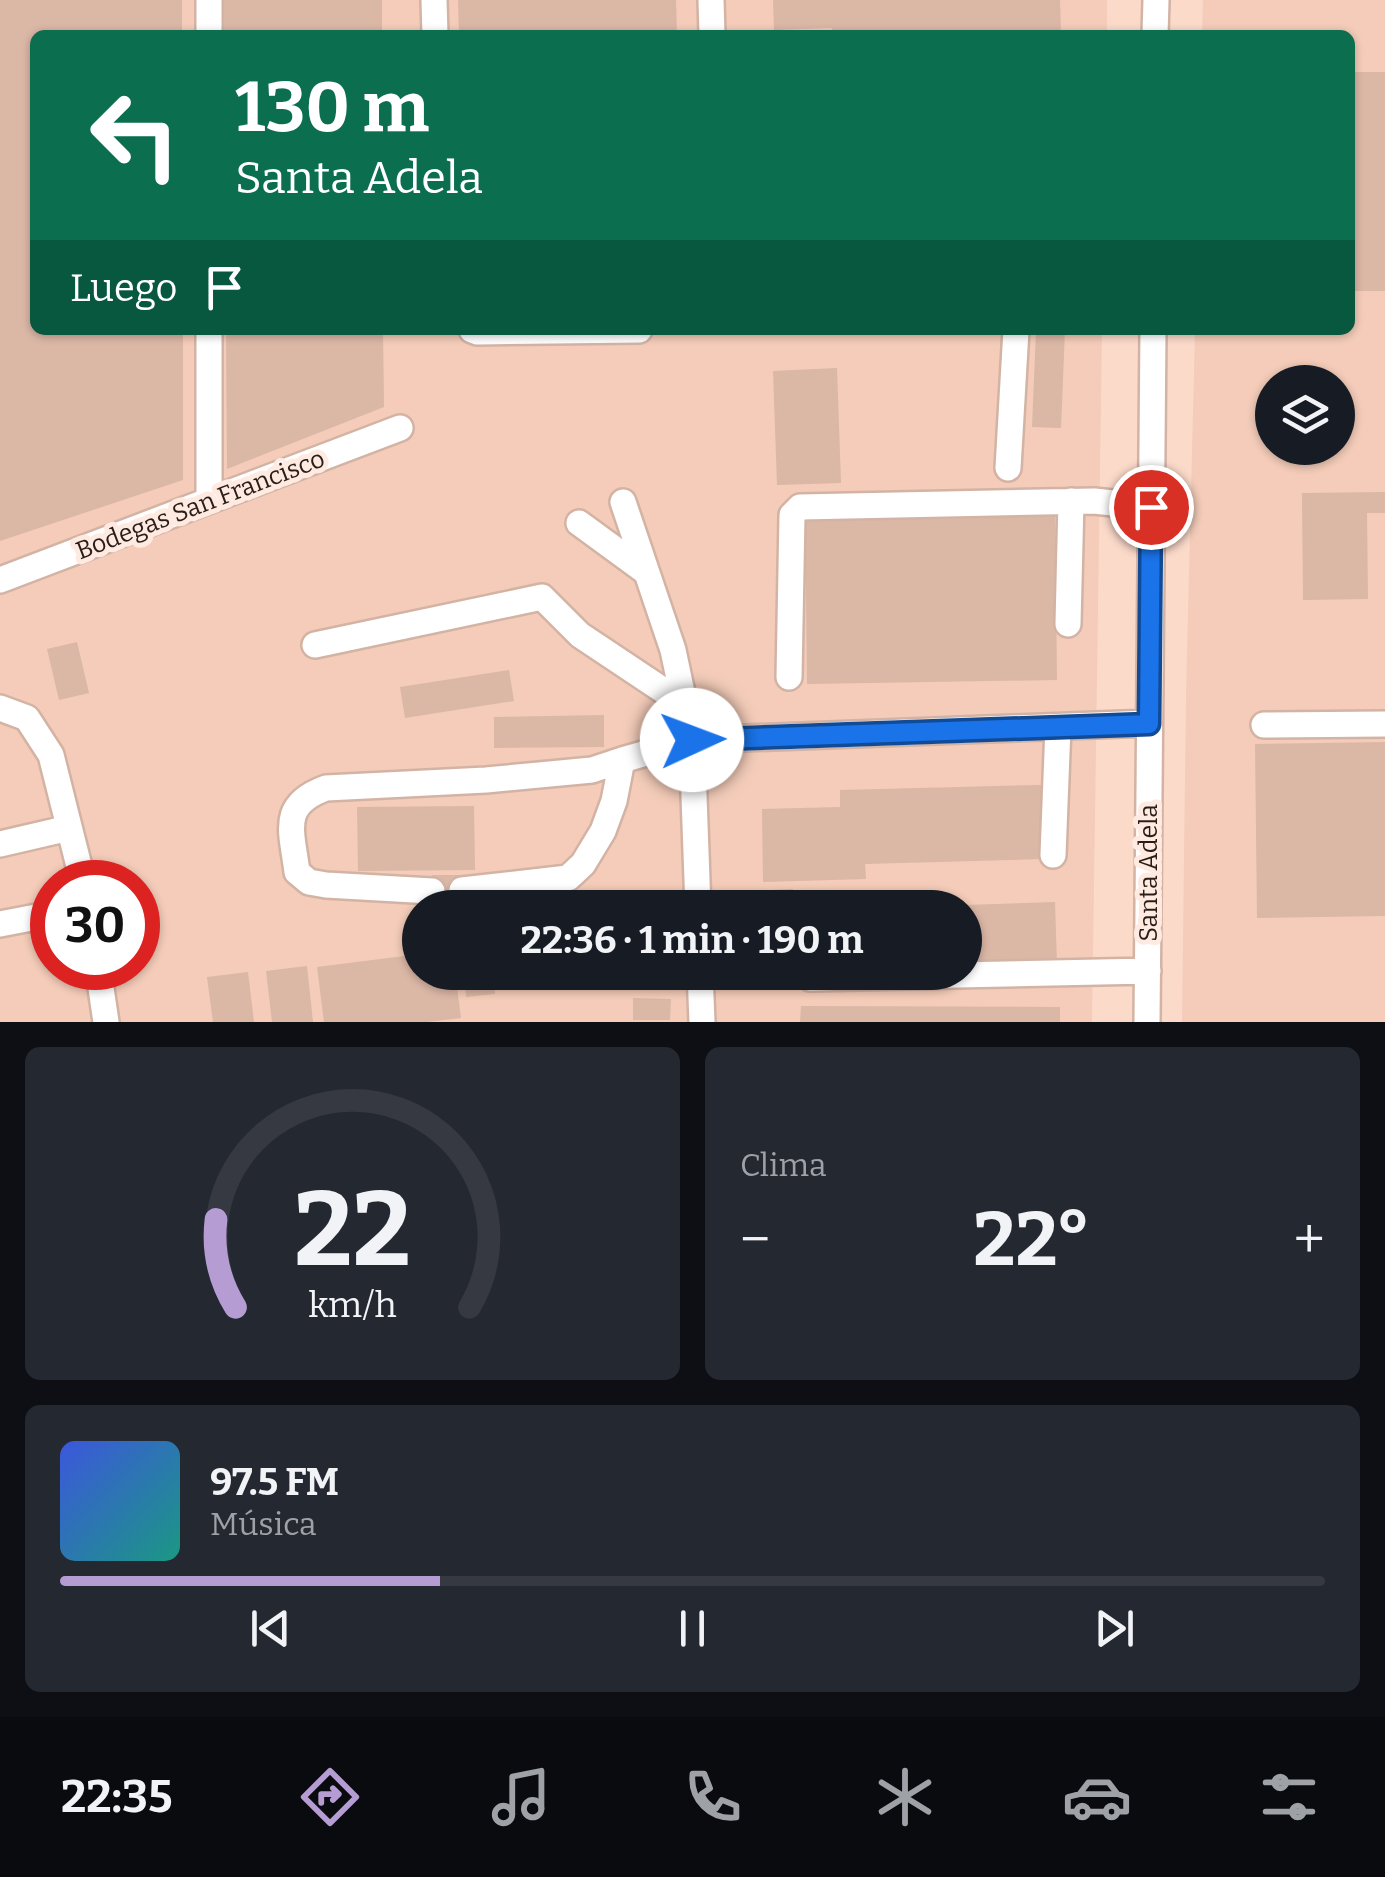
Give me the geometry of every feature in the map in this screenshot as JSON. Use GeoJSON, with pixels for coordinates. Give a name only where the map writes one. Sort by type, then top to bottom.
{"type":"FeatureCollection","features":[{"type":"Feature","properties":{"kind":"street"},"geometry":{"type":"LineString","coordinates":[[209,0],[209,30]]}},
{"type":"Feature","properties":{"kind":"street"},"geometry":{"type":"LineString","coordinates":[[434,0],[434,30]]}},
{"type":"Feature","properties":{"kind":"street"},"geometry":{"type":"LineString","coordinates":[[711,0],[712,30]]}},
{"type":"Feature","properties":{"kind":"street"},"geometry":{"type":"LineString","coordinates":[[1156,0],[1156,30]]}},
{"type":"Feature","properties":{"kind":"street"},"geometry":{"type":"LineString","coordinates":[[209,335],[209,500]]}},
{"type":"Feature","properties":{"kind":"street"},"geometry":{"type":"LineString","coordinates":[[1008,468],[1016,335]]}},
{"type":"Feature","properties":{"kind":"street","name":"Santa Adela"},"geometry":{"type":"LineString","coordinates":[[1147,1022],[1152,335]]}},
{"type":"Feature","properties":{"kind":"street","name":"Bodegas San Francisco"},"geometry":{"type":"LineString","coordinates":[[0,580],[400,428]]}},
{"type":"Feature","properties":{"kind":"street"},"geometry":{"type":"LineString","coordinates":[[789,677],[795,509],[1071,501],[1151,507]]}},
{"type":"Feature","properties":{"kind":"street"},"geometry":{"type":"LineString","coordinates":[[1068,624],[1071,501]]}},
{"type":"Feature","properties":{"kind":"street"},"geometry":{"type":"LineString","coordinates":[[623,502],[673,650],[692,740],[697,890]]}},
{"type":"Feature","properties":{"kind":"street"},"geometry":{"type":"LineString","coordinates":[[579,523],[646,572]]}},
{"type":"Feature","properties":{"kind":"street"},"geometry":{"type":"LineString","coordinates":[[315,645],[542,597],[580,635],[684,705]]}},
{"type":"Feature","properties":{"kind":"street"},"geometry":{"type":"LineString","coordinates":[[0,708],[27,718],[50,755],[77,860]]}},
{"type":"Feature","properties":{"kind":"street"},"geometry":{"type":"LineString","coordinates":[[411,890],[308,882],[297,872],[291,825],[296,807],[305,796],[326,788],[592,770],[692,740],[1149,724]]}},
{"type":"Feature","properties":{"kind":"street"},"geometry":{"type":"LineString","coordinates":[[1264,725],[1385,724]]}},
{"type":"Feature","properties":{"kind":"street"},"geometry":{"type":"LineString","coordinates":[[1053,855],[1058,727]]}},
{"type":"Feature","properties":{"kind":"street"},"geometry":{"type":"LineString","coordinates":[[462,890],[568,878],[583,864],[602,831],[614,801],[622,760]]}},
{"type":"Feature","properties":{"kind":"street"},"geometry":{"type":"LineString","coordinates":[[0,844],[69,828]]}},
{"type":"Feature","properties":{"kind":"street"},"geometry":{"type":"LineString","coordinates":[[0,924],[30,918]]}},
{"type":"Feature","properties":{"kind":"street"},"geometry":{"type":"LineString","coordinates":[[982,974],[1148,971]]}},
{"type":"Feature","properties":{"kind":"street"},"geometry":{"type":"LineString","coordinates":[[101,990],[106,1022]]}},
{"type":"Feature","properties":{"kind":"street"},"geometry":{"type":"LineString","coordinates":[[701,990],[702,1022]]}},
{"type":"Feature","properties":{"kind":"shaded area"},"geometry":{"type":"Polygon","coordinates":[[[0,0],[1107,0],[1107,30],[30,30],[30,335],[1102,335],[1092,1022],[0,1022],[0,0]]]}},
{"type":"Feature","properties":{"kind":"shaded area"},"geometry":{"type":"Polygon","coordinates":[[[1203,0],[1385,0],[1385,1022],[1182,1022],[1195,335],[1355,335],[1355,30],[1202,30],[1203,0]]]}},
{"type":"Feature","properties":{"kind":"building"},"geometry":{"type":"Polygon","coordinates":[[[0,0],[182,0],[182,30],[30,30],[30,335],[183,335],[183,480],[0,541],[0,0]]]}},
{"type":"Feature","properties":{"kind":"building"},"geometry":{"type":"Polygon","coordinates":[[[224,0],[382,0],[382,30],[224,30],[224,0]]]}},
{"type":"Feature","properties":{"kind":"building"},"geometry":{"type":"Polygon","coordinates":[[[458,0],[676,0],[677,30],[459,30],[458,0]]]}},
{"type":"Feature","properties":{"kind":"building"},"geometry":{"type":"Polygon","coordinates":[[[773,0],[1060,0],[1061,30],[774,30],[773,0]]]}},
{"type":"Feature","properties":{"kind":"building"},"geometry":{"type":"Polygon","coordinates":[[[1355,72],[1385,72],[1385,291],[1355,291],[1355,72]]]}},
{"type":"Feature","properties":{"kind":"building"},"geometry":{"type":"Polygon","coordinates":[[[226,335],[383,335],[384,407],[227,469],[226,335]]]}},
{"type":"Feature","properties":{"kind":"building"},"geometry":{"type":"Polygon","coordinates":[[[1036,335],[1065,335],[1061,428],[1032,427],[1036,335]]]}},
{"type":"Feature","properties":{"kind":"building"},"geometry":{"type":"Polygon","coordinates":[[[837,368],[841,483],[777,485],[773,371],[837,368]]]}},
{"type":"Feature","properties":{"kind":"building"},"geometry":{"type":"Polygon","coordinates":[[[1385,492],[1385,513],[1367,513],[1368,599],[1303,600],[1302,493],[1385,492]]]}},
{"type":"Feature","properties":{"kind":"building"},"geometry":{"type":"Polygon","coordinates":[[[1055,513],[1057,680],[807,684],[805,516],[1055,513]]]}},
{"type":"Feature","properties":{"kind":"building"},"geometry":{"type":"Polygon","coordinates":[[[77,642],[89,693],[59,700],[47,649],[77,642]]]}},
{"type":"Feature","properties":{"kind":"building"},"geometry":{"type":"Polygon","coordinates":[[[509,670],[514,701],[405,718],[400,687],[509,670]]]}},
{"type":"Feature","properties":{"kind":"building"},"geometry":{"type":"Polygon","coordinates":[[[604,715],[604,747],[494,748],[494,717],[604,715]]]}},
{"type":"Feature","properties":{"kind":"building"},"geometry":{"type":"Polygon","coordinates":[[[1385,742],[1385,916],[1257,918],[1255,744],[1385,742]]]}},
{"type":"Feature","properties":{"kind":"building"},"geometry":{"type":"Polygon","coordinates":[[[1041,785],[1043,859],[865,864],[866,879],[763,882],[762,809],[840,807],[840,790],[1041,785]]]}},
{"type":"Feature","properties":{"kind":"building"},"geometry":{"type":"Polygon","coordinates":[[[474,806],[475,870],[358,871],[357,807],[474,806]]]}},
{"type":"Feature","properties":{"kind":"building"},"geometry":{"type":"Polygon","coordinates":[[[432,875],[462,875],[462,890],[432,890],[432,875]]]}},
{"type":"Feature","properties":{"kind":"building"},"geometry":{"type":"Polygon","coordinates":[[[1055,902],[1057,965],[982,967],[982,904],[1055,902]]]}},
{"type":"Feature","properties":{"kind":"building"},"geometry":{"type":"Polygon","coordinates":[[[402,956],[402,990],[457,990],[461,1018],[427,1022],[324,1022],[317,967],[402,956]]]}},
{"type":"Feature","properties":{"kind":"building"},"geometry":{"type":"Polygon","coordinates":[[[307,966],[313,1022],[272,1022],[266,971],[307,966]]]}},
{"type":"Feature","properties":{"kind":"building"},"geometry":{"type":"Polygon","coordinates":[[[248,972],[254,1022],[213,1022],[207,977],[248,972]]]}},
{"type":"Feature","properties":{"kind":"building"},"geometry":{"type":"Polygon","coordinates":[[[465,990],[495,990],[495,994],[466,997],[465,990]]]}},
{"type":"Feature","properties":{"kind":"building"},"geometry":{"type":"Polygon","coordinates":[[[633,998],[671,999],[670,1020],[633,1020],[633,998]]]}},
{"type":"Feature","properties":{"kind":"building"},"geometry":{"type":"Polygon","coordinates":[[[801,1006],[1060,1007],[1060,1022],[800,1022],[801,1006]]]}},
{"type":"Feature","properties":{"kind":"route"},"geometry":{"type":"LineString","coordinates":[[692,740],[1149,724],[1151,507]]}}]}
